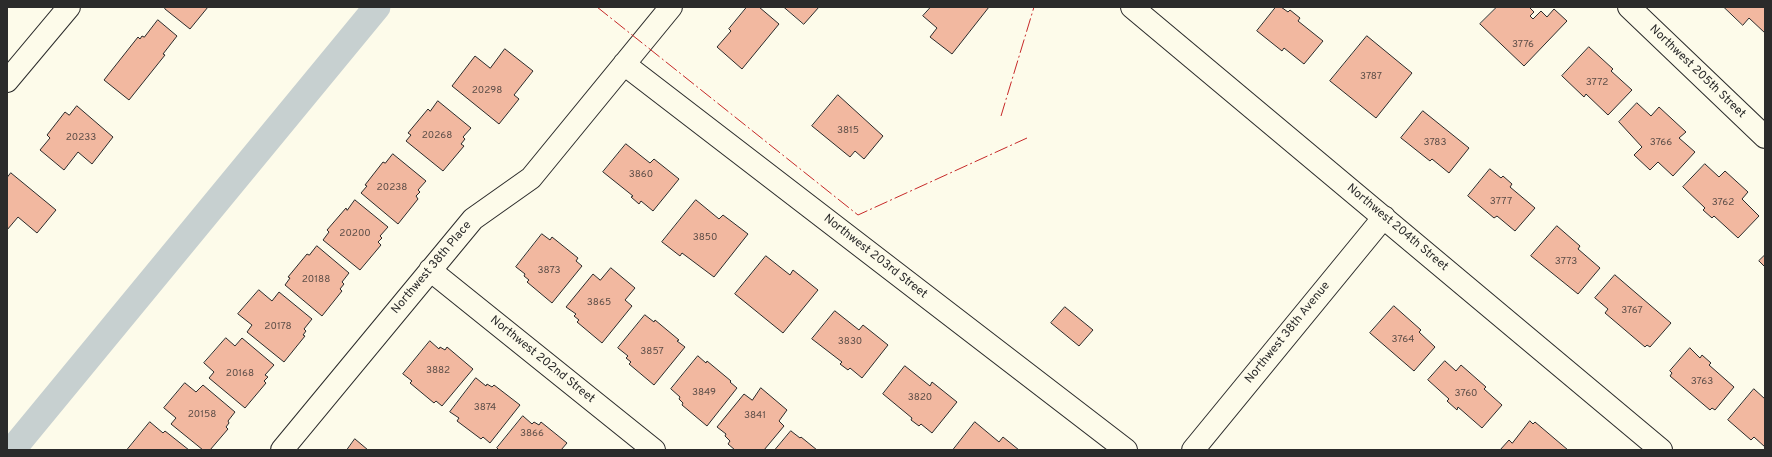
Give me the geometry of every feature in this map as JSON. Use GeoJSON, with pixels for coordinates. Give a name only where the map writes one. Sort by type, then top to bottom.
{"type":"FeatureCollection","features":[{"type":"Feature","properties":{"kind":"street"},"geometry":{"type":"LineString","coordinates":[[7,81],[70,7]]}},
{"type":"Feature","properties":{"kind":"street","name":"Northwest 38th Place"},"geometry":{"type":"LineString","coordinates":[[282,450],[430,270],[474,219],[531,178],[671,7]]}},
{"type":"Feature","properties":{"kind":"street","name":"Northwest 204th Street"},"geometry":{"type":"LineString","coordinates":[[1132,7],[1661,450]]}},
{"type":"Feature","properties":{"kind":"street","name":"Northwest 205th Street"},"geometry":{"type":"LineString","coordinates":[[1629,7],[1765,137]]}},
{"type":"Feature","properties":{"kind":"street","name":"Northwest 203rd Street"},"geometry":{"type":"LineString","coordinates":[[624,64],[1126,450]]}},
{"type":"Feature","properties":{"kind":"street","name":"Northwest 38th Avenue"},"geometry":{"type":"LineString","coordinates":[[1193,450],[1384,217]]}},
{"type":"Feature","properties":{"kind":"street","name":"Northwest 202nd Street"},"geometry":{"type":"LineString","coordinates":[[430,270],[654,450]]}},
{"type":"Feature","properties":{"kind":"building"},"geometry":{"type":"Polygon","coordinates":[[[166,7],[208,7],[190,29],[165,9],[166,7]]]}},
{"type":"Feature","properties":{"kind":"building"},"geometry":{"type":"Polygon","coordinates":[[[747,7],[759,7],[779,24],[742,69],[717,47],[731,31],[729,29],[747,7]]]}},
{"type":"Feature","properties":{"kind":"building"},"geometry":{"type":"Polygon","coordinates":[[[784,7],[819,7],[804,24],[784,7]]]}},
{"type":"Feature","properties":{"kind":"building"},"geometry":{"type":"Polygon","coordinates":[[[931,7],[989,7],[952,54],[930,37],[937,28],[923,16],[931,7]]]}},
{"type":"Feature","properties":{"kind":"building"},"geometry":{"type":"Polygon","coordinates":[[[1276,7],[1281,7],[1288,12],[1290,10],[1300,18],[1298,21],[1323,41],[1304,64],[1284,48],[1282,51],[1257,31],[1276,7]]]}},
{"type":"Feature","properties":{"kind":"building"},"geometry":{"type":"Polygon","coordinates":[[[1497,7],[1529,7],[1534,12],[1530,16],[1533,19],[1541,11],[1547,17],[1554,9],[1567,21],[1524,66],[1480,24],[1497,7]]]}},
{"type":"Feature","properties":{"kind":"building"},"geometry":{"type":"Polygon","coordinates":[[[1724,7],[1765,7],[1765,33],[1749,18],[1743,25],[1724,7]]]}},
{"type":"Feature","properties":{"kind":"building"},"geometry":{"type":"Polygon","coordinates":[[[158,20],[177,36],[163,54],[165,55],[129,100],[104,80],[138,37],[140,39],[142,36],[144,37],[158,20]]]}},
{"type":"Feature","properties":{"kind":"building"},"geometry":{"type":"Polygon","coordinates":[[[1367,36],[1412,73],[1376,118],[1330,81],[1367,36]]]}},
{"type":"Feature","properties":{"kind":"building"},"geometry":{"type":"Polygon","coordinates":[[[1589,47],[1613,69],[1611,71],[1632,90],[1608,115],[1586,94],[1584,97],[1562,76],[1589,47]]]}},
{"type":"Feature","properties":{"kind":"building"},"geometry":{"type":"Polygon","coordinates":[[[505,49],[533,71],[514,95],[519,99],[499,124],[452,86],[475,56],[490,68],[505,49]]]}},
{"type":"Feature","properties":{"kind":"building"},"geometry":{"type":"Polygon","coordinates":[[[838,95],[883,136],[864,159],[855,151],[850,157],[812,126],[838,95]]]}},
{"type":"Feature","properties":{"kind":"building"},"geometry":{"type":"Polygon","coordinates":[[[438,101],[471,128],[463,137],[465,139],[461,144],[464,146],[443,171],[406,141],[411,135],[408,133],[428,109],[430,111],[438,101]]]}},
{"type":"Feature","properties":{"kind":"building"},"geometry":{"type":"Polygon","coordinates":[[[1637,103],[1651,116],[1659,107],[1686,132],[1679,138],[1695,152],[1673,176],[1658,162],[1650,170],[1634,155],[1642,147],[1619,122],[1637,103]]]}},
{"type":"Feature","properties":{"kind":"building"},"geometry":{"type":"Polygon","coordinates":[[[77,106],[113,137],[92,164],[78,152],[64,170],[40,150],[50,138],[47,135],[65,112],[69,115],[77,106]]]}},
{"type":"Feature","properties":{"kind":"building"},"geometry":{"type":"Polygon","coordinates":[[[1423,111],[1469,148],[1449,173],[1432,159],[1430,161],[1401,138],[1423,111]]]}},
{"type":"Feature","properties":{"kind":"building"},"geometry":{"type":"Polygon","coordinates":[[[626,144],[650,163],[654,159],[679,179],[653,211],[641,201],[639,204],[631,197],[633,196],[603,172],[626,144]]]}},
{"type":"Feature","properties":{"kind":"building"},"geometry":{"type":"Polygon","coordinates":[[[393,154],[426,181],[418,190],[420,192],[416,196],[418,199],[398,224],[361,193],[367,186],[365,185],[383,162],[385,163],[393,154]]]}},
{"type":"Feature","properties":{"kind":"building"},"geometry":{"type":"Polygon","coordinates":[[[1705,164],[1719,177],[1725,171],[1748,192],[1742,199],[1759,216],[1738,238],[1714,216],[1712,218],[1703,210],[1705,208],[1683,187],[1705,164]]]}},
{"type":"Feature","properties":{"kind":"building"},"geometry":{"type":"Polygon","coordinates":[[[1490,169],[1501,178],[1503,176],[1512,184],[1510,187],[1535,208],[1515,231],[1497,216],[1494,218],[1468,196],[1490,169]]]}},
{"type":"Feature","properties":{"kind":"building"},"geometry":{"type":"Polygon","coordinates":[[[11,173],[56,210],[37,233],[18,217],[7,230],[7,178],[11,173]]]}},
{"type":"Feature","properties":{"kind":"building"},"geometry":{"type":"Polygon","coordinates":[[[355,200],[388,227],[380,236],[382,238],[378,242],[381,245],[360,270],[323,240],[329,232],[327,230],[355,200]]]}},
{"type":"Feature","properties":{"kind":"building"},"geometry":{"type":"Polygon","coordinates":[[[696,200],[719,219],[723,215],[748,234],[714,277],[682,253],[680,256],[662,242],[696,200]]]}},
{"type":"Feature","properties":{"kind":"building"},"geometry":{"type":"Polygon","coordinates":[[[1557,226],[1580,246],[1578,249],[1600,268],[1578,294],[1531,256],[1557,226]]]}},
{"type":"Feature","properties":{"kind":"building"},"geometry":{"type":"Polygon","coordinates":[[[542,234],[550,240],[552,237],[578,258],[576,261],[582,266],[552,303],[527,282],[529,280],[524,276],[525,274],[516,267],[542,234]]]}},
{"type":"Feature","properties":{"kind":"building"},"geometry":{"type":"Polygon","coordinates":[[[317,246],[349,273],[342,282],[344,284],[340,289],[342,291],[322,316],[285,285],[290,278],[288,277],[307,254],[309,255],[317,246]]]}},
{"type":"Feature","properties":{"kind":"building"},"geometry":{"type":"Polygon","coordinates":[[[1765,255],[1765,267],[1759,261],[1765,255]]]}},
{"type":"Feature","properties":{"kind":"building"},"geometry":{"type":"Polygon","coordinates":[[[766,256],[790,275],[793,270],[818,290],[783,333],[735,294],[766,256]]]}},
{"type":"Feature","properties":{"kind":"building"},"geometry":{"type":"Polygon","coordinates":[[[611,268],[635,288],[625,300],[632,306],[602,343],[577,322],[579,320],[574,316],[576,314],[566,307],[593,274],[600,280],[611,268]]]}},
{"type":"Feature","properties":{"kind":"building"},"geometry":{"type":"Polygon","coordinates":[[[1615,275],[1671,323],[1650,347],[1647,345],[1645,347],[1605,313],[1608,309],[1595,298],[1615,275]]]}},
{"type":"Feature","properties":{"kind":"building"},"geometry":{"type":"Polygon","coordinates":[[[259,290],[272,301],[279,292],[312,319],[304,329],[306,331],[303,335],[305,336],[284,362],[247,332],[252,325],[238,314],[259,290]]]}},
{"type":"Feature","properties":{"kind":"building"},"geometry":{"type":"Polygon","coordinates":[[[1394,306],[1421,330],[1419,332],[1435,347],[1414,371],[1370,333],[1394,306]]]}},
{"type":"Feature","properties":{"kind":"building"},"geometry":{"type":"Polygon","coordinates":[[[1065,307],[1093,330],[1079,346],[1051,323],[1065,307]]]}},
{"type":"Feature","properties":{"kind":"building"},"geometry":{"type":"Polygon","coordinates":[[[835,311],[859,330],[863,325],[888,345],[862,378],[850,368],[848,370],[840,364],[842,362],[812,339],[835,311]]]}},
{"type":"Feature","properties":{"kind":"building"},"geometry":{"type":"Polygon","coordinates":[[[645,315],[654,322],[655,320],[685,347],[654,385],[629,364],[631,362],[626,358],[628,356],[618,348],[645,315]]]}},
{"type":"Feature","properties":{"kind":"building"},"geometry":{"type":"Polygon","coordinates":[[[226,338],[235,346],[242,338],[274,365],[265,375],[268,377],[264,381],[266,383],[245,408],[209,378],[214,372],[204,363],[226,338]]]}},
{"type":"Feature","properties":{"kind":"building"},"geometry":{"type":"Polygon","coordinates":[[[430,341],[439,349],[440,347],[445,350],[447,347],[473,369],[442,406],[436,401],[434,403],[410,383],[412,381],[403,374],[430,341]]]}},
{"type":"Feature","properties":{"kind":"building"},"geometry":{"type":"Polygon","coordinates":[[[1690,348],[1700,358],[1702,355],[1711,363],[1709,365],[1734,387],[1715,410],[1712,408],[1710,410],[1670,376],[1672,373],[1670,371],[1690,348]]]}},
{"type":"Feature","properties":{"kind":"building"},"geometry":{"type":"Polygon","coordinates":[[[698,356],[706,363],[707,361],[737,388],[707,426],[682,405],[683,403],[679,399],[680,397],[671,389],[698,356]]]}},
{"type":"Feature","properties":{"kind":"building"},"geometry":{"type":"Polygon","coordinates":[[[1445,361],[1456,371],[1461,365],[1486,387],[1484,389],[1502,405],[1482,428],[1458,407],[1457,410],[1447,401],[1449,399],[1428,380],[1445,361]]]}},
{"type":"Feature","properties":{"kind":"building"},"geometry":{"type":"Polygon","coordinates":[[[905,366],[930,386],[932,382],[957,402],[932,433],[921,424],[919,426],[911,420],[912,418],[883,394],[905,366]]]}},
{"type":"Feature","properties":{"kind":"building"},"geometry":{"type":"Polygon","coordinates":[[[476,378],[486,386],[487,384],[492,387],[494,385],[520,405],[490,443],[483,437],[481,439],[457,421],[459,418],[450,412],[476,378]]]}},
{"type":"Feature","properties":{"kind":"building"},"geometry":{"type":"Polygon","coordinates":[[[185,383],[196,392],[203,385],[235,412],[228,421],[229,423],[226,427],[228,429],[210,450],[203,450],[171,424],[176,418],[164,408],[185,383]]]}},
{"type":"Feature","properties":{"kind":"building"},"geometry":{"type":"Polygon","coordinates":[[[761,388],[787,410],[779,421],[784,426],[764,450],[735,450],[728,444],[730,441],[725,436],[726,434],[717,427],[744,394],[752,400],[761,388]]]}},
{"type":"Feature","properties":{"kind":"building"},"geometry":{"type":"Polygon","coordinates":[[[1754,389],[1765,399],[1765,447],[1754,437],[1751,440],[1728,420],[1754,389]]]}},
{"type":"Feature","properties":{"kind":"building"},"geometry":{"type":"Polygon","coordinates":[[[523,416],[532,424],[534,422],[539,425],[541,422],[567,443],[561,450],[499,450],[497,448],[523,416]]]}},
{"type":"Feature","properties":{"kind":"building"},"geometry":{"type":"Polygon","coordinates":[[[1530,421],[1533,424],[1535,422],[1568,450],[1500,450],[1509,440],[1512,443],[1530,421]]]}},
{"type":"Feature","properties":{"kind":"building"},"geometry":{"type":"Polygon","coordinates":[[[150,422],[163,433],[165,431],[189,450],[127,450],[150,422]]]}},
{"type":"Feature","properties":{"kind":"building"},"geometry":{"type":"Polygon","coordinates":[[[975,422],[999,442],[1003,437],[1019,450],[953,450],[975,422]]]}},
{"type":"Feature","properties":{"kind":"building"},"geometry":{"type":"Polygon","coordinates":[[[791,431],[800,438],[801,437],[817,450],[775,450],[791,431]]]}},
{"type":"Feature","properties":{"kind":"building"},"geometry":{"type":"Polygon","coordinates":[[[355,439],[368,450],[347,450],[355,439]]]}},
{"type":"Feature","properties":{"kind":"waterway"},"geometry":{"type":"LineString","coordinates":[[12,450],[377,7]]}},
{"type":"Feature","properties":{"kind":"power"},"geometry":{"type":"LineString","coordinates":[[597,7],[858,215],[1027,138]]}},
{"type":"Feature","properties":{"kind":"power"},"geometry":{"type":"LineString","coordinates":[[1001,116],[1034,7]]}}]}
